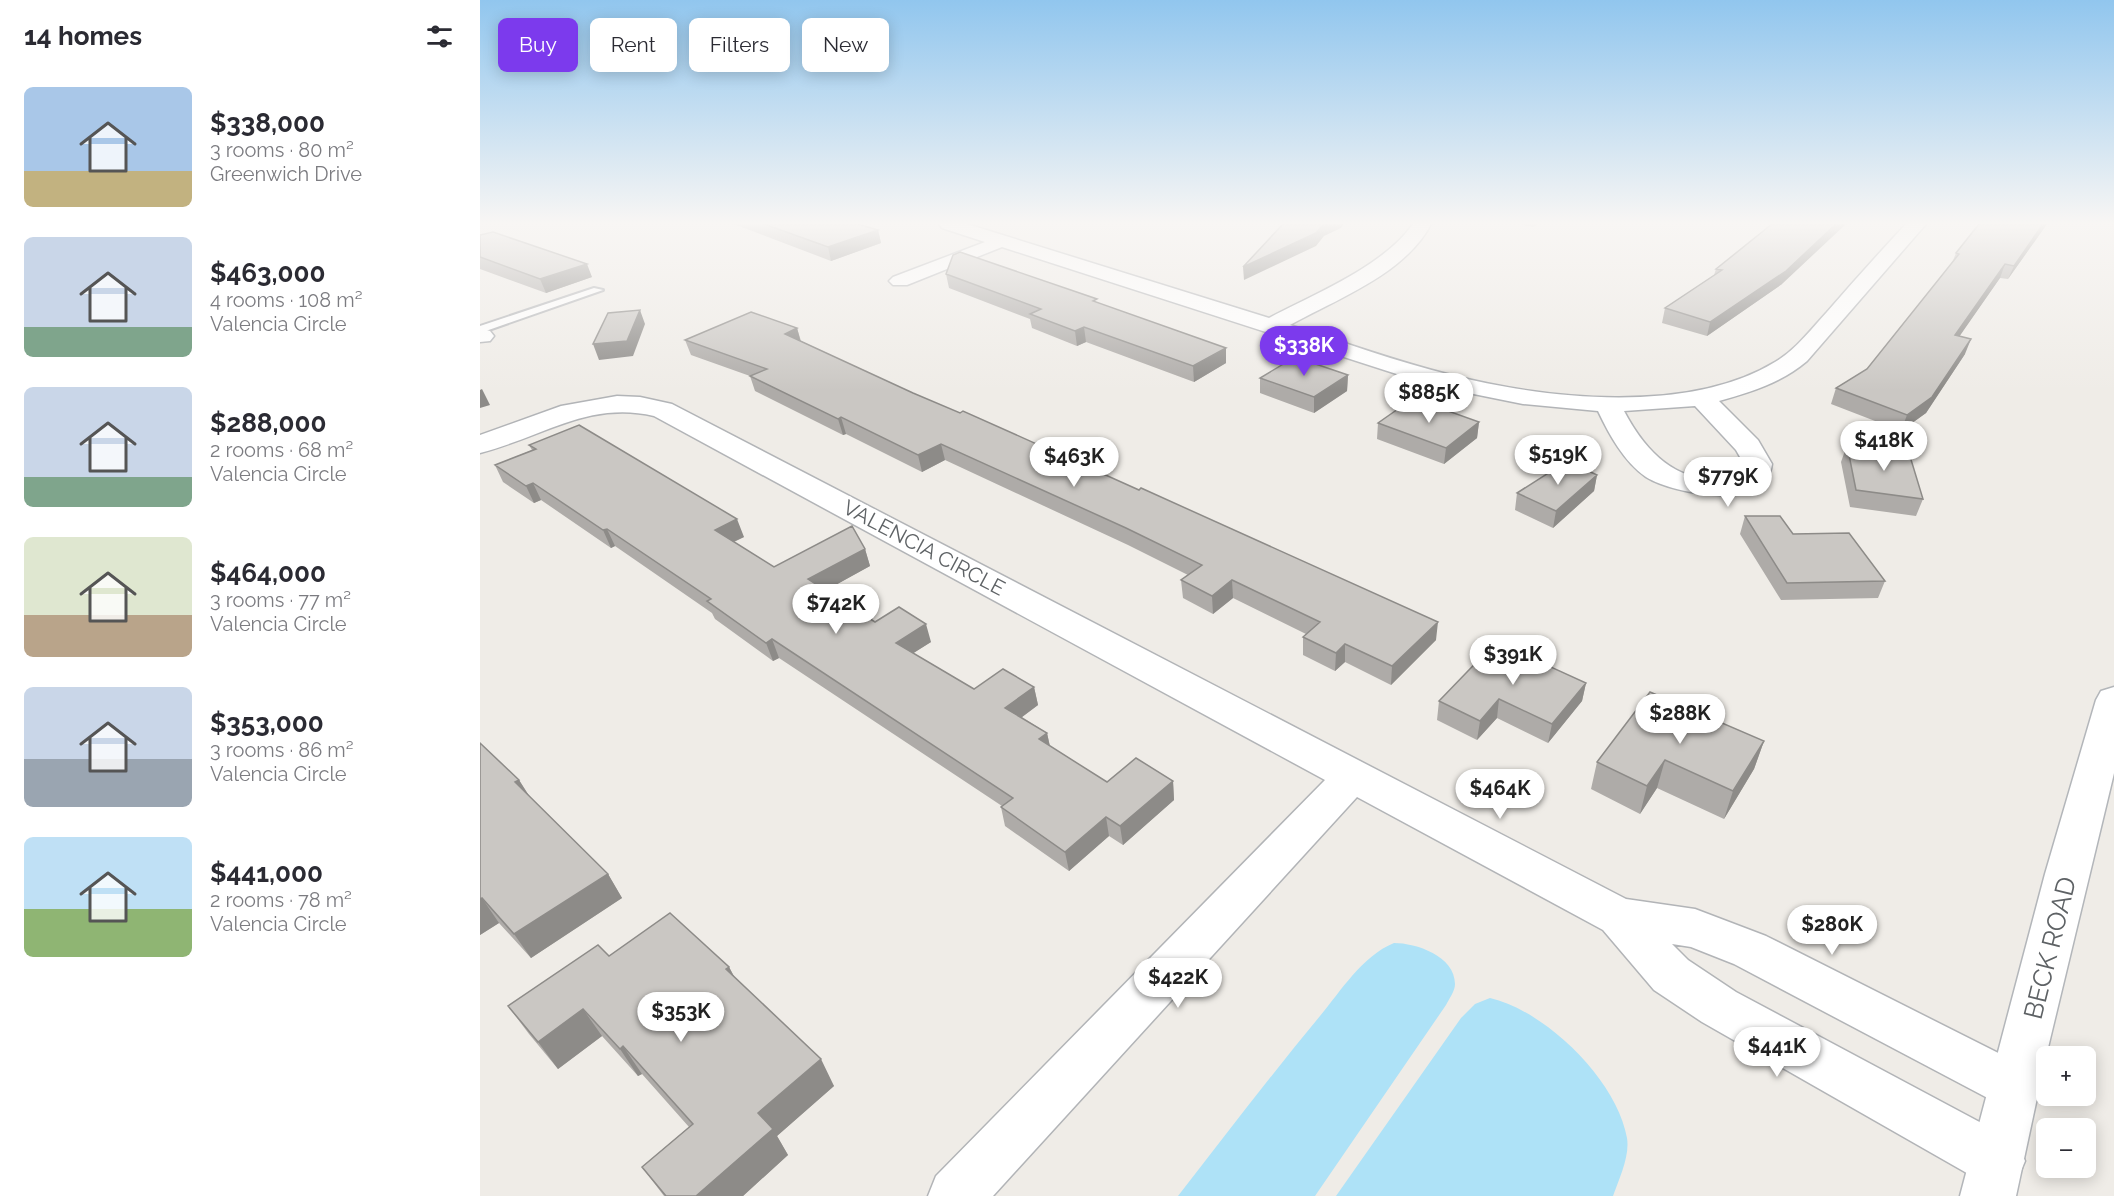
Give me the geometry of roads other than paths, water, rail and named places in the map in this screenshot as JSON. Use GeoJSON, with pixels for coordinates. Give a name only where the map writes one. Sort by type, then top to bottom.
{"type":"FeatureCollection","features":[{"type":"Feature","properties":{"kind":"street"},"geometry":{"type":"LineString","coordinates":[[1126,280],[1480,390],[1568,403],[1701,397],[1765,379],[1791,362],[1810,345],[1867,280]]}},
{"type":"Feature","properties":{"kind":"street"},"geometry":{"type":"LineString","coordinates":[[1271,326],[1351,280]]}},
{"type":"Feature","properties":{"kind":"street"},"geometry":{"type":"LineString","coordinates":[[1607,403],[1615,420],[1646,462],[1661,473],[1700,486],[1735,484],[1746,480],[1757,471],[1755,456],[1718,412],[1701,397]]}},
{"type":"Feature","properties":{"kind":"street","name":"VALENCIA CIRCLE"},"geometry":{"type":"LineString","coordinates":[[480,445],[581,409],[625,403],[663,410],[1619,917],[1695,928],[1750,950],[2016,1088]]}},
{"type":"Feature","properties":{"kind":"street","name":"BECK ROAD"},"geometry":{"type":"LineString","coordinates":[[1993,1179],[2067,874],[2114,700]]}},
{"type":"Feature","properties":{"kind":"street"},"geometry":{"type":"LineString","coordinates":[[956,1196],[1353,776]]}},
{"type":"Feature","properties":{"kind":"street","name":"VALENCIA CIRCLE"},"geometry":{"type":"LineString","coordinates":[[1619,917],[1671,975],[1993,1179]]}},
{"type":"Feature","properties":{"kind":"lane"},"geometry":{"type":"LineString","coordinates":[[481,333],[598,290]]}},
{"type":"Feature","properties":{"kind":"water"},"geometry":{"type":"Polygon","coordinates":[[[1394,943],[1413,945],[1442,959],[1453,974],[1454,989],[1446,1005],[1315,1196],[1178,1196],[1353,975],[1372,956],[1394,943]]]}},
{"type":"Feature","properties":{"kind":"water"},"geometry":{"type":"Polygon","coordinates":[[[1490,998],[1512,1005],[1534,1017],[1555,1033],[1576,1051],[1609,1093],[1621,1116],[1628,1145],[1613,1196],[1336,1196],[1461,1018],[1475,1004],[1490,998]]]}}]}
